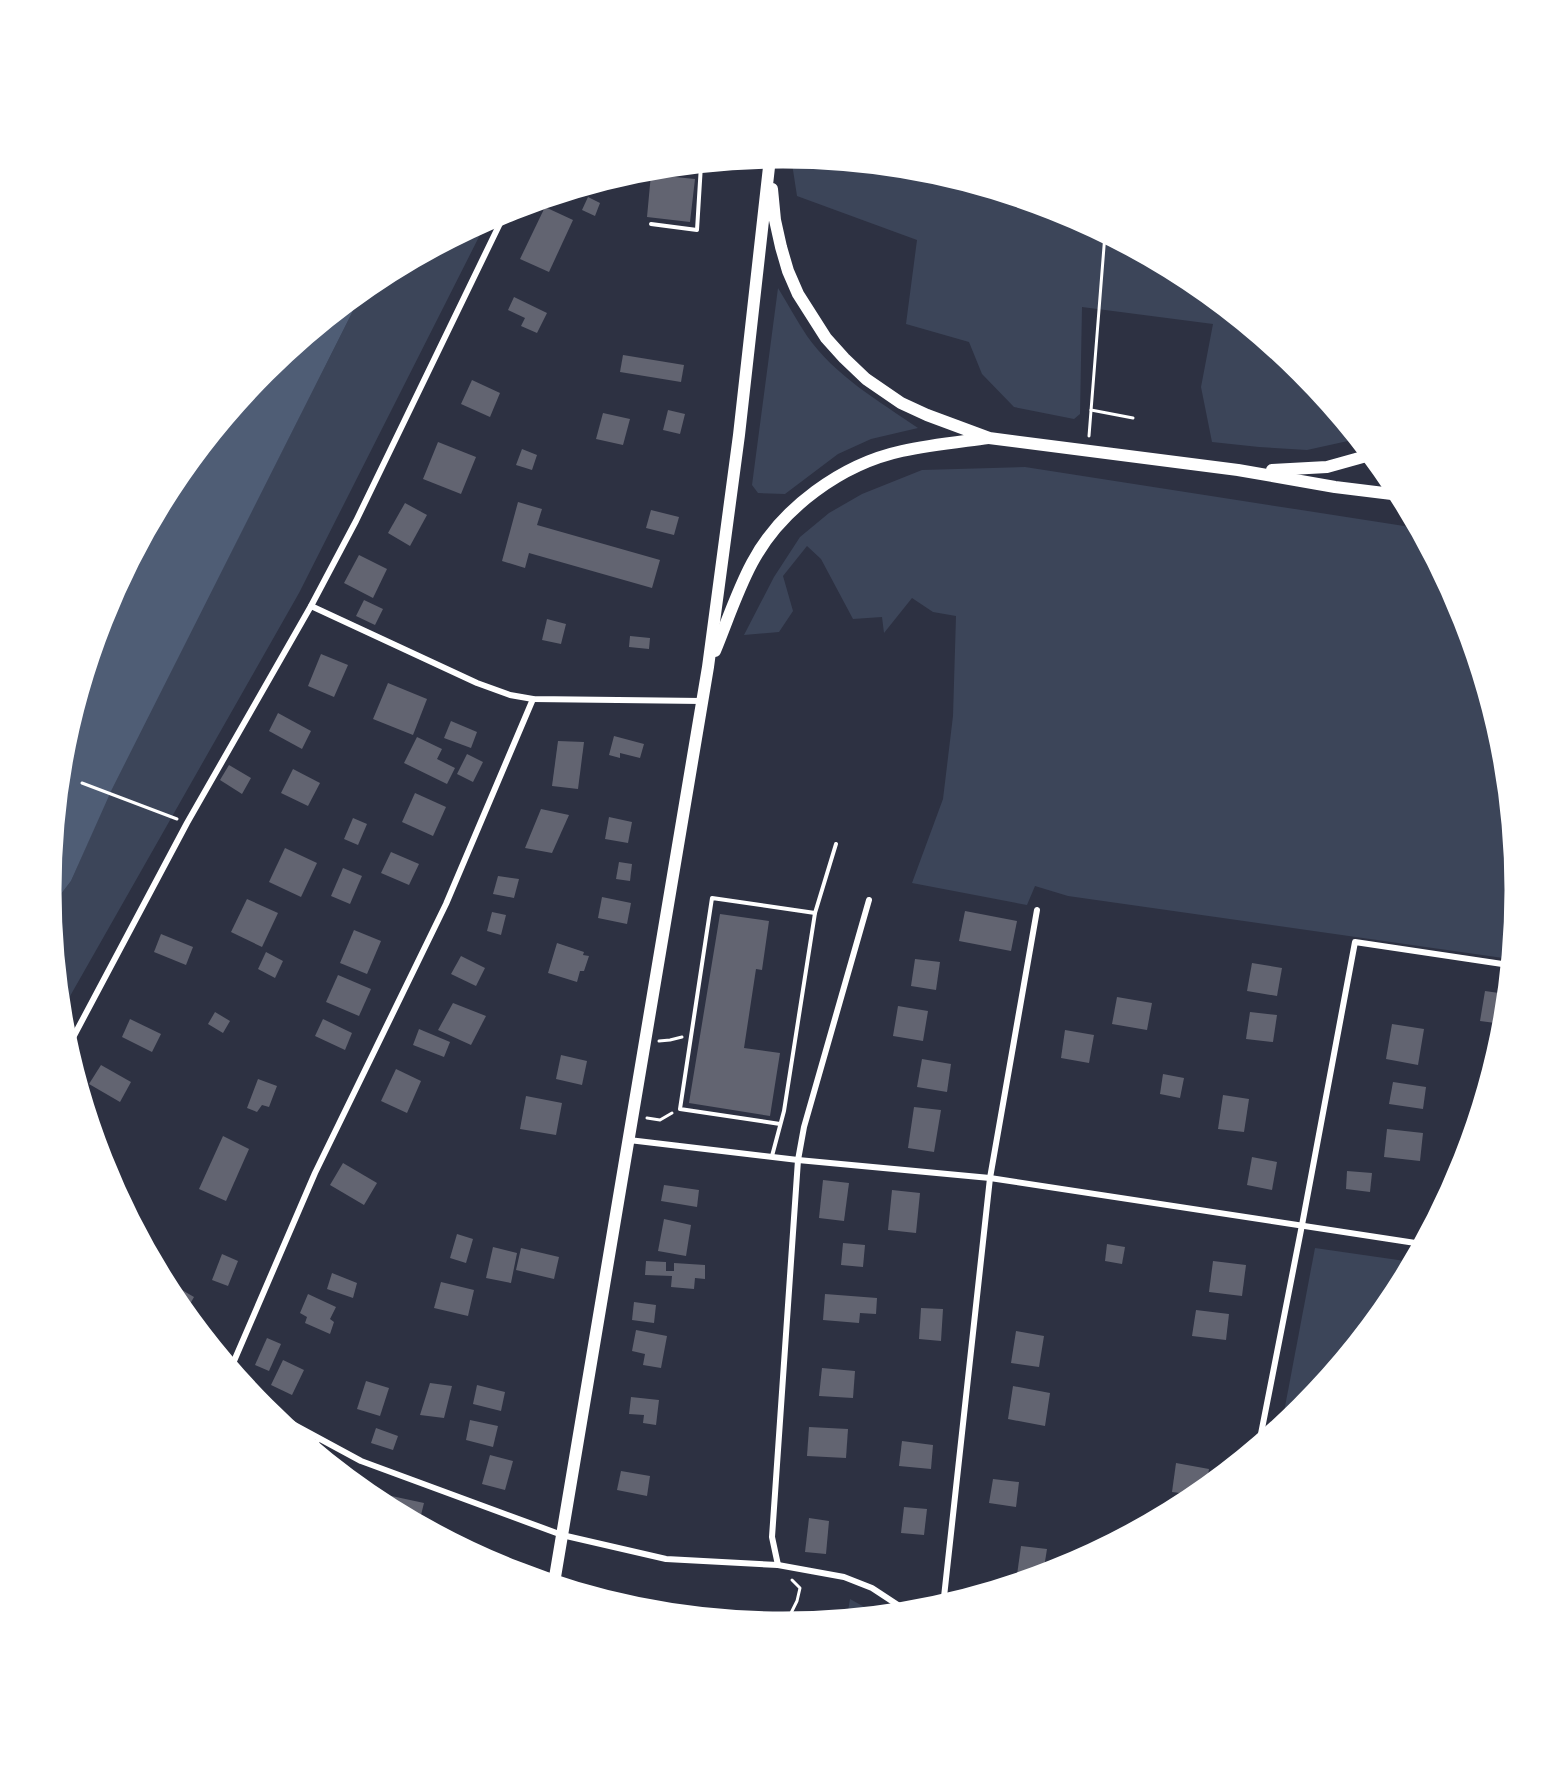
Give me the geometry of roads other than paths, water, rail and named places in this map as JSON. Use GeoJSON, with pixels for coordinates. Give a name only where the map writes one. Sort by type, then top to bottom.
{"type":"FeatureCollection","features":[{"type":"Feature","properties":{"kind":"main road"},"geometry":{"type":"LineString","coordinates":[[555,1576],[708,667],[740,435],[769,168]]}},
{"type":"Feature","properties":{"kind":"main road"},"geometry":{"type":"LineString","coordinates":[[771,168],[775,220],[788,271],[798,294],[826,338],[866,379],[901,403],[989,438],[1238,470],[1387,493]]}},
{"type":"Feature","properties":{"kind":"main road"},"geometry":{"type":"LineString","coordinates":[[708,667],[752,562],[769,536],[800,503],[848,471],[877,459],[900,452],[989,438]]}},
{"type":"Feature","properties":{"kind":"main road"},"geometry":{"type":"LineString","coordinates":[[1238,470],[1297,470],[1327,467],[1362,457]]}},
{"type":"Feature","properties":{"kind":"street"},"geometry":{"type":"LineString","coordinates":[[75,1034],[187,823],[311,606],[356,521],[499,225]]}},
{"type":"Feature","properties":{"kind":"street"},"geometry":{"type":"LineString","coordinates":[[311,606],[477,683],[510,695],[533,699],[702,701]]}},
{"type":"Feature","properties":{"kind":"street"},"geometry":{"type":"LineString","coordinates":[[234,1361],[315,1173],[446,904],[533,699]]}},
{"type":"Feature","properties":{"kind":"street"},"geometry":{"type":"LineString","coordinates":[[778,1565],[771,1537],[798,1160],[804,1128],[869,900]]}},
{"type":"Feature","properties":{"kind":"street"},"geometry":{"type":"LineString","coordinates":[[944,1594],[990,1178],[1037,910]]}},
{"type":"Feature","properties":{"kind":"street"},"geometry":{"type":"LineString","coordinates":[[1261,1433],[1355,942],[1502,964]]}},
{"type":"Feature","properties":{"kind":"street"},"geometry":{"type":"LineString","coordinates":[[629,1140],[798,1160],[990,1178],[1414,1243]]}},
{"type":"Feature","properties":{"kind":"street"},"geometry":{"type":"LineString","coordinates":[[298,1426],[362,1461],[562,1535],[666,1559],[778,1565],[844,1577],[872,1588],[896,1604]]}},
{"type":"Feature","properties":{"kind":"lane"},"geometry":{"type":"LineString","coordinates":[[651,224],[696,230],[700,172]]}},
{"type":"Feature","properties":{"kind":"lane"},"geometry":{"type":"LineString","coordinates":[[772,1157],[780,1124],[815,913],[836,844]]}},
{"type":"Feature","properties":{"kind":"lane"},"geometry":{"type":"LineString","coordinates":[[780,1124],[680,1109],[712,898],[815,913]]}},
{"type":"Feature","properties":{"kind":"lane"},"geometry":{"type":"LineString","coordinates":[[317,1443],[318,1437]]}}]}
